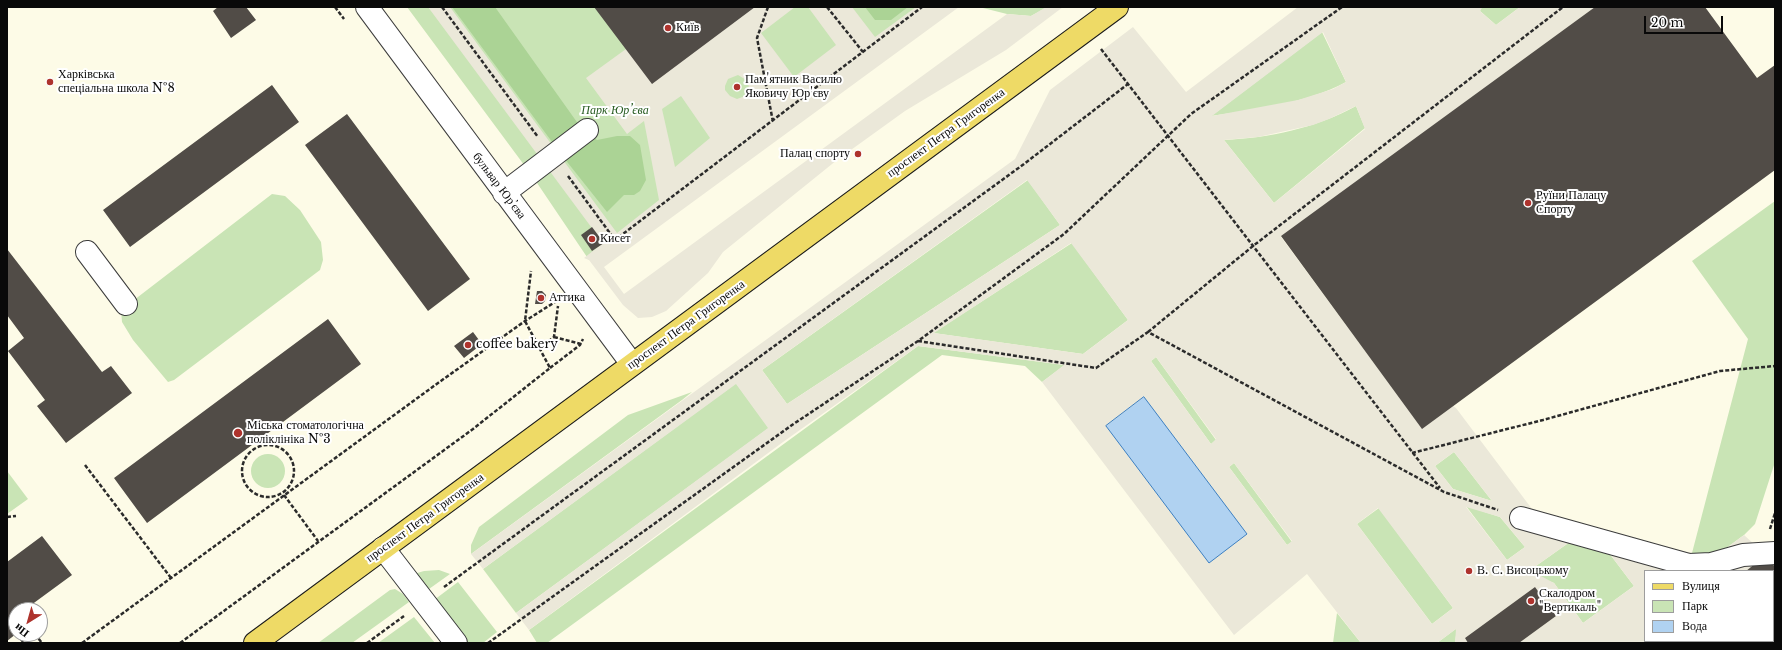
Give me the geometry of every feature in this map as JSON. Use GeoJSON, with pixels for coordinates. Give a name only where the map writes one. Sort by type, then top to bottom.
{"type":"FeatureCollection","features":[{"type":"Feature","properties":{"kind":"main road","name":"проспект Петра Григоренка"},"geometry":{"type":"LineString","coordinates":[[255,643],[1116,7]]}},
{"type":"Feature","properties":{"kind":"street","name":"бульвар Юрʼєва"},"geometry":{"type":"LineString","coordinates":[[367,7],[632,364]]}},
{"type":"Feature","properties":{"kind":"street"},"geometry":{"type":"LineString","coordinates":[[504,193],[587,130]]}},
{"type":"Feature","properties":{"kind":"street"},"geometry":{"type":"LineString","coordinates":[[87,252],[126,304]]}},
{"type":"Feature","properties":{"kind":"street"},"geometry":{"type":"LineString","coordinates":[[1521,518],[1689,565],[1711,564],[1743,555],[1775,553]]}},
{"type":"Feature","properties":{"kind":"street"},"geometry":{"type":"LineString","coordinates":[[383,548],[456,643]]}},
{"type":"Feature","properties":{"kind":"path"},"geometry":{"type":"LineString","coordinates":[[442,7],[616,240],[773,122],[922,7]]}},
{"type":"Feature","properties":{"kind":"path"},"geometry":{"type":"LineString","coordinates":[[768,7],[757,38],[773,122]]}},
{"type":"Feature","properties":{"kind":"path"},"geometry":{"type":"LineString","coordinates":[[827,7],[864,52]]}},
{"type":"Feature","properties":{"kind":"path"},"geometry":{"type":"LineString","coordinates":[[488,643],[792,425],[918,341],[1064,234],[1191,114],[1342,7]]}},
{"type":"Feature","properties":{"kind":"path"},"geometry":{"type":"LineString","coordinates":[[918,341],[1096,368],[1148,332],[1253,246],[1563,7]]}},
{"type":"Feature","properties":{"kind":"path"},"geometry":{"type":"LineString","coordinates":[[1086,30],[1441,490]]}},
{"type":"Feature","properties":{"kind":"path"},"geometry":{"type":"LineString","coordinates":[[367,643],[1024,164],[1128,84]]}},
{"type":"Feature","properties":{"kind":"path"},"geometry":{"type":"LineString","coordinates":[[532,265],[524,321],[550,368]]}},
{"type":"Feature","properties":{"kind":"path"},"geometry":{"type":"LineString","coordinates":[[82,643],[283,494],[524,321],[559,299],[554,337],[540,349]]}},
{"type":"Feature","properties":{"kind":"path"},"geometry":{"type":"LineString","coordinates":[[1148,332],[1441,490],[1521,518]]}},
{"type":"Feature","properties":{"kind":"path"},"geometry":{"type":"LineString","coordinates":[[180,643],[473,429],[581,344],[584,338],[582,333]]}},
{"type":"Feature","properties":{"kind":"path"},"geometry":{"type":"LineString","coordinates":[[554,337],[581,344]]}},
{"type":"Feature","properties":{"kind":"path"},"geometry":{"type":"LineString","coordinates":[[1412,453],[1543,420],[1720,371],[1775,366]]}},
{"type":"Feature","properties":{"kind":"path"},"geometry":{"type":"LineString","coordinates":[[264,446],[277,447],[290,457],[294,465],[294,474],[292,482],[283,494],[272,497],[264,497],[249,489],[244,482],[243,465],[246,457],[253,450],[264,446]]}},
{"type":"Feature","properties":{"kind":"path"},"geometry":{"type":"LineString","coordinates":[[85,465],[171,578]]}},
{"type":"Feature","properties":{"kind":"path"},"geometry":{"type":"LineString","coordinates":[[283,494],[318,541]]}},
{"type":"Feature","properties":{"kind":"path"},"geometry":{"type":"LineString","coordinates":[[7,517],[16,516]]}},
{"type":"Feature","properties":{"kind":"green space","name":"Парк Юр’єва"},"geometry":{"type":"Polygon","coordinates":[[[407,7],[922,7],[589,260],[533,177],[407,7]]]}},
{"type":"Feature","properties":{"kind":"green space"},"geometry":{"type":"Polygon","coordinates":[[[452,7],[495,7],[579,125],[597,140],[617,136],[630,136],[640,145],[646,180],[640,191],[634,195],[624,195],[607,212],[564,158],[452,7]]]}},
{"type":"Feature","properties":{"kind":"green space"},"geometry":{"type":"Polygon","coordinates":[[[865,7],[908,7],[891,20],[875,20],[865,7]]]}},
{"type":"Feature","properties":{"kind":"green space"},"geometry":{"type":"Polygon","coordinates":[[[979,7],[1046,8],[1031,16],[1007,14],[979,7]]]}},
{"type":"Feature","properties":{"kind":"green space"},"geometry":{"type":"Polygon","coordinates":[[[1482,7],[1520,7],[1496,25],[1480,11],[1482,7]]]}},
{"type":"Feature","properties":{"kind":"green space"},"geometry":{"type":"Polygon","coordinates":[[[1322,32],[1346,82],[1314,96],[1297,101],[1211,116],[1322,32]]]}},
{"type":"Feature","properties":{"kind":"green space"},"geometry":{"type":"Polygon","coordinates":[[[1356,106],[1365,128],[1274,203],[1224,140],[1258,137],[1309,126],[1341,114],[1356,106]]]}},
{"type":"Feature","properties":{"kind":"green space"},"geometry":{"type":"Polygon","coordinates":[[[1028,180],[1060,225],[787,404],[762,370],[1028,180]]]}},
{"type":"Feature","properties":{"kind":"green space"},"geometry":{"type":"Polygon","coordinates":[[[272,194],[285,196],[300,210],[321,242],[323,260],[320,270],[174,380],[168,382],[133,340],[122,322],[121,310],[272,194]]]}},
{"type":"Feature","properties":{"kind":"green space"},"geometry":{"type":"Polygon","coordinates":[[[1775,201],[1775,462],[1755,524],[1744,535],[1710,560],[1692,553],[1748,339],[1692,261],[1775,201]]]}},
{"type":"Feature","properties":{"kind":"green space"},"geometry":{"type":"Polygon","coordinates":[[[1072,243],[1128,320],[1083,354],[933,333],[1072,243]]]}},
{"type":"Feature","properties":{"kind":"green space"},"geometry":{"type":"Polygon","coordinates":[[[918,346],[1065,365],[1042,382],[1025,366],[942,355],[547,643],[537,643],[529,630],[918,346]]]}},
{"type":"Feature","properties":{"kind":"green space"},"geometry":{"type":"Polygon","coordinates":[[[1156,357],[1216,440],[1211,444],[1151,361],[1156,357]]]}},
{"type":"Feature","properties":{"kind":"green space"},"geometry":{"type":"Polygon","coordinates":[[[736,383],[769,428],[516,613],[483,569],[736,383]]]}},
{"type":"Feature","properties":{"kind":"green space"},"geometry":{"type":"Polygon","coordinates":[[[692,392],[471,554],[471,545],[479,527],[628,415],[692,392]]]}},
{"type":"Feature","properties":{"kind":"green space"},"geometry":{"type":"Polygon","coordinates":[[[1454,452],[1492,501],[1453,489],[1435,466],[1454,452]]]}},
{"type":"Feature","properties":{"kind":"green space"},"geometry":{"type":"Polygon","coordinates":[[[268,454],[280,459],[285,471],[280,483],[268,488],[256,483],[251,471],[256,459],[268,454]]]}},
{"type":"Feature","properties":{"kind":"green space"},"geometry":{"type":"Polygon","coordinates":[[[1234,463],[1292,542],[1287,545],[1229,467],[1234,463]]]}},
{"type":"Feature","properties":{"kind":"green space"},"geometry":{"type":"Polygon","coordinates":[[[7,471],[28,499],[7,514],[7,471]]]}},
{"type":"Feature","properties":{"kind":"green space"},"geometry":{"type":"Polygon","coordinates":[[[1466,506],[1500,517],[1525,547],[1507,560],[1466,506]]]}},
{"type":"Feature","properties":{"kind":"green space"},"geometry":{"type":"Polygon","coordinates":[[[1379,508],[1453,608],[1432,624],[1357,524],[1379,508]]]}},
{"type":"Feature","properties":{"kind":"green space"},"geometry":{"type":"Polygon","coordinates":[[[1574,539],[1609,553],[1634,586],[1583,623],[1554,583],[1526,573],[1574,539]]]}},
{"type":"Feature","properties":{"kind":"green space"},"geometry":{"type":"Polygon","coordinates":[[[439,570],[450,574],[422,594],[414,574],[424,571],[439,570]]]}},
{"type":"Feature","properties":{"kind":"green space"},"geometry":{"type":"Polygon","coordinates":[[[458,582],[497,632],[483,643],[461,643],[430,603],[458,582]]]}},
{"type":"Feature","properties":{"kind":"green space"},"geometry":{"type":"Polygon","coordinates":[[[395,589],[403,594],[409,602],[352,643],[318,643],[390,590],[395,589]]]}},
{"type":"Feature","properties":{"kind":"green space"},"geometry":{"type":"Polygon","coordinates":[[[1337,613],[1361,643],[1333,643],[1337,613]]]}},
{"type":"Feature","properties":{"kind":"green space"},"geometry":{"type":"Polygon","coordinates":[[[414,617],[435,643],[378,643],[414,617]]]}},
{"type":"Feature","properties":{"kind":"green space"},"geometry":{"type":"Polygon","coordinates":[[[1457,628],[1455,643],[1437,643],[1457,628]]]}},
{"type":"Feature","properties":{"kind":"shaded area"},"geometry":{"type":"Polygon","coordinates":[[[428,7],[450,7],[617,233],[659,200],[644,121],[627,134],[586,78],[626,49],[755,7],[795,7],[761,33],[794,77],[836,45],[808,7],[852,7],[875,37],[916,7],[959,7],[604,267],[624,294],[1007,14],[1031,16],[1046,7],[1063,7],[1006,50],[905,111],[837,160],[723,252],[708,273],[666,311],[652,317],[638,318],[623,305],[589,260],[584,258],[603,243],[428,7]],[[738,75],[728,79],[725,86],[725,90],[730,96],[737,99],[745,96],[749,89],[748,81],[738,75]],[[681,96],[662,109],[675,167],[710,138],[681,96]]]}},
{"type":"Feature","properties":{"kind":"shaded area"},"geometry":{"type":"Polygon","coordinates":[[[1298,7],[1482,7],[1480,11],[1496,25],[1520,7],[1595,7],[1281,237],[1422,428],[1453,406],[1456,408],[1538,517],[1692,553],[1710,560],[1744,535],[1766,555],[1747,570],[1644,570],[1644,642],[1650,642],[1648,643],[1519,643],[1556,616],[1535,587],[1465,638],[1468,643],[1455,643],[1456,629],[1437,643],[1361,643],[1307,574],[1234,635],[1042,382],[1064,365],[918,346],[783,442],[529,630],[516,613],[768,428],[736,384],[483,569],[471,554],[1015,159],[1050,90],[1133,27],[1186,92],[1298,7]],[[1323,32],[1212,116],[1298,100],[1333,89],[1346,82],[1323,32]],[[1356,106],[1313,125],[1258,137],[1224,140],[1274,203],[1365,129],[1356,106]],[[1027,180],[762,370],[787,404],[1060,225],[1027,180]],[[1071,243],[934,333],[1083,354],[1128,320],[1071,243]],[[1156,357],[1151,361],[1211,444],[1216,439],[1156,357]],[[1454,452],[1435,466],[1453,489],[1492,501],[1454,452]],[[1234,463],[1229,467],[1287,545],[1292,541],[1234,463]],[[1466,507],[1507,560],[1525,547],[1500,517],[1466,507]],[[1378,508],[1357,524],[1432,624],[1453,608],[1378,508]],[[1574,539],[1526,573],[1539,575],[1554,583],[1583,623],[1634,586],[1609,553],[1574,539]]]}},
{"type":"Feature","properties":{"kind":"water"},"geometry":{"type":"Polygon","coordinates":[[[1144,397],[1247,534],[1209,563],[1106,426],[1144,397]]]}},
{"type":"Feature","properties":{"kind":"building"},"geometry":{"type":"Polygon","coordinates":[[[218,7],[246,7],[256,20],[231,38],[213,11],[218,7]]]}},
{"type":"Feature","properties":{"kind":"building","name":"Київ"},"geometry":{"type":"Polygon","coordinates":[[[594,7],[755,7],[652,84],[594,7]]]}},
{"type":"Feature","properties":{"kind":"building","name":"Руїни Палацу Спорту"},"geometry":{"type":"Polygon","coordinates":[[[1595,7],[1705,7],[1757,78],[1775,65],[1775,170],[1422,429],[1281,236],[1595,7]]]}},
{"type":"Feature","properties":{"kind":"building"},"geometry":{"type":"Polygon","coordinates":[[[272,85],[299,122],[130,247],[103,210],[272,85]]]}},
{"type":"Feature","properties":{"kind":"building"},"geometry":{"type":"Polygon","coordinates":[[[347,114],[470,279],[428,311],[305,145],[347,114]]]}},
{"type":"Feature","properties":{"kind":"building","name":"Кисет"},"geometry":{"type":"Polygon","coordinates":[[[592,227],[604,243],[592,251],[581,235],[592,227]]]}},
{"type":"Feature","properties":{"kind":"building"},"geometry":{"type":"Polygon","coordinates":[[[7,249],[102,372],[111,366],[132,393],[66,443],[37,406],[45,400],[8,351],[24,338],[7,315],[7,249]]]}},
{"type":"Feature","properties":{"kind":"building","name":"Аттика"},"geometry":{"type":"Polygon","coordinates":[[[537,291],[542,291],[546,295],[545,301],[542,304],[535,304],[537,291]]]}},
{"type":"Feature","properties":{"kind":"building"},"geometry":{"type":"Polygon","coordinates":[[[328,319],[361,364],[147,523],[114,478],[328,319]]]}},
{"type":"Feature","properties":{"kind":"building","name":"coffee bakery"},"geometry":{"type":"Polygon","coordinates":[[[473,332],[482,344],[464,358],[454,346],[473,332]]]}},
{"type":"Feature","properties":{"kind":"building"},"geometry":{"type":"Polygon","coordinates":[[[42,536],[72,575],[35,602],[8,602],[7,641],[7,562],[42,536]]]}},
{"type":"Feature","properties":{"kind":"building"},"geometry":{"type":"Polygon","coordinates":[[[1766,555],[1775,567],[1775,592],[1774,570],[1747,570],[1766,555]]]}},
{"type":"Feature","properties":{"kind":"building","name":"Скалодром \"Вертикаль\""},"geometry":{"type":"Polygon","coordinates":[[[1535,587],[1556,616],[1519,643],[1468,643],[1465,638],[1535,587]]]}},
{"type":"Feature","properties":{"kind":"building"},"geometry":{"type":"Polygon","coordinates":[[[1664,642],[1767,643],[1665,643],[1664,642]]]}},
{"type":"Feature","properties":{"kind":"place","name":"Київ"},"geometry":{"type":"Point","coordinates":[668,28]}},
{"type":"Feature","properties":{"kind":"place","name":"Харківська спеціальна школа №8"},"geometry":{"type":"Point","coordinates":[50,82]}},
{"type":"Feature","properties":{"kind":"place","name":"Пам'ятник Василю Яковичу Юр'єву"},"geometry":{"type":"Point","coordinates":[737,87]}},
{"type":"Feature","properties":{"kind":"place","name":"Палац спорту"},"geometry":{"type":"Point","coordinates":[858,154]}},
{"type":"Feature","properties":{"kind":"place","name":"Руїни Палацу Спорту"},"geometry":{"type":"Point","coordinates":[1528,203]}},
{"type":"Feature","properties":{"kind":"place","name":"Кисет"},"geometry":{"type":"Point","coordinates":[592,239]}},
{"type":"Feature","properties":{"kind":"place","name":"Аттика"},"geometry":{"type":"Point","coordinates":[541,298]}},
{"type":"Feature","properties":{"kind":"place","name":"coffee bakery"},"geometry":{"type":"Point","coordinates":[468,345]}},
{"type":"Feature","properties":{"kind":"place","name":"Міська стоматологічна поліклініка №3"},"geometry":{"type":"Point","coordinates":[238,433]}},
{"type":"Feature","properties":{"kind":"place","name":"В. С. Висоцькому"},"geometry":{"type":"Point","coordinates":[1469,571]}},
{"type":"Feature","properties":{"kind":"place","name":"Скалодром \"Вертикаль\""},"geometry":{"type":"Point","coordinates":[1531,601]}}]}
